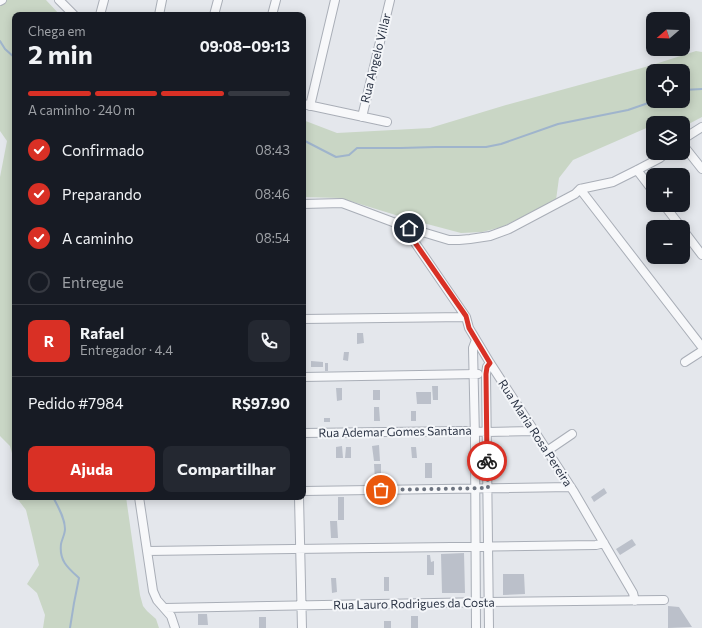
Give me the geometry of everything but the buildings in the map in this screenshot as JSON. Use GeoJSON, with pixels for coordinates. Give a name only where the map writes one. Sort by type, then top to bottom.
{"type":"FeatureCollection","features":[{"type":"Feature","properties":{"kind":"street"},"geometry":{"type":"LineString","coordinates":[[59,0],[71,12]]}},
{"type":"Feature","properties":{"kind":"street"},"geometry":{"type":"LineString","coordinates":[[101,12],[104,0]]}},
{"type":"Feature","properties":{"kind":"street"},"geometry":{"type":"LineString","coordinates":[[159,12],[162,0]]}},
{"type":"Feature","properties":{"kind":"street"},"geometry":{"type":"LineString","coordinates":[[215,12],[218,0]]}},
{"type":"Feature","properties":{"kind":"street"},"geometry":{"type":"LineString","coordinates":[[273,12],[276,0]]}},
{"type":"Feature","properties":{"kind":"street"},"geometry":{"type":"LineString","coordinates":[[335,0],[307,105],[387,122]]}},
{"type":"Feature","properties":{"kind":"street","name":"Rua Angelo Villar"},"geometry":{"type":"LineString","coordinates":[[362,117],[390,0]]}},
{"type":"Feature","properties":{"kind":"street"},"geometry":{"type":"LineString","coordinates":[[690,135],[702,127]]}},
{"type":"Feature","properties":{"kind":"street"},"geometry":{"type":"LineString","coordinates":[[690,154],[702,169]]}},
{"type":"Feature","properties":{"kind":"street"},"geometry":{"type":"LineString","coordinates":[[306,204],[342,204],[409,228],[449,240],[470,239],[490,236],[509,229],[575,194],[580,189],[613,182],[656,160]]}},
{"type":"Feature","properties":{"kind":"street"},"geometry":{"type":"LineString","coordinates":[[637,170],[646,182]]}},
{"type":"Feature","properties":{"kind":"street"},"geometry":{"type":"LineString","coordinates":[[580,189],[702,347]]}},
{"type":"Feature","properties":{"kind":"street"},"geometry":{"type":"LineString","coordinates":[[669,212],[676,220]]}},
{"type":"Feature","properties":{"kind":"street","name":"Rua Maria Rosa Pereira"},"geometry":{"type":"LineString","coordinates":[[409,228],[409,234],[466,316],[469,328],[476,340],[535,431],[604,543],[633,593],[635,601]]}},
{"type":"Feature","properties":{"kind":"street"},"geometry":{"type":"LineString","coordinates":[[690,239],[702,255]]}},
{"type":"Feature","properties":{"kind":"street"},"geometry":{"type":"LineString","coordinates":[[306,319],[466,316]]}},
{"type":"Feature","properties":{"kind":"street"},"geometry":{"type":"LineString","coordinates":[[476,340],[473,348],[476,628]]}},
{"type":"Feature","properties":{"kind":"street"},"geometry":{"type":"LineString","coordinates":[[685,362],[702,351]]}},
{"type":"Feature","properties":{"kind":"street"},"geometry":{"type":"LineString","coordinates":[[489,628],[486,374],[487,367],[490,363]]}},
{"type":"Feature","properties":{"kind":"street"},"geometry":{"type":"LineString","coordinates":[[306,377],[486,374]]}},
{"type":"Feature","properties":{"kind":"street","name":"Rua Ademar Gomes Santana"},"geometry":{"type":"LineString","coordinates":[[306,433],[535,431]]}},
{"type":"Feature","properties":{"kind":"street"},"geometry":{"type":"LineString","coordinates":[[547,451],[572,434]]}},
{"type":"Feature","properties":{"kind":"street"},"geometry":{"type":"LineString","coordinates":[[306,491],[570,487]]}},
{"type":"Feature","properties":{"kind":"street"},"geometry":{"type":"LineString","coordinates":[[139,500],[153,591],[157,600],[171,616],[175,628]]}},
{"type":"Feature","properties":{"kind":"street"},"geometry":{"type":"LineString","coordinates":[[299,500],[302,628]]}},
{"type":"Feature","properties":{"kind":"street"},"geometry":{"type":"LineString","coordinates":[[147,551],[604,543]]}},
{"type":"Feature","properties":{"kind":"street","name":"Rua Lauro Rodrigues da Costa"},"geometry":{"type":"LineString","coordinates":[[165,608],[664,600]]}},
{"type":"Feature","properties":{"kind":"green space"},"geometry":{"type":"Polygon","coordinates":[[[0,0],[46,0],[57,12],[12,12],[12,453],[10,446],[0,436],[0,177],[7,141],[0,131],[0,0]]]}},
{"type":"Feature","properties":{"kind":"green space"},"geometry":{"type":"Polygon","coordinates":[[[696,51],[702,52],[702,117],[690,123],[690,116],[646,116],[646,128],[573,160],[559,178],[556,200],[502,227],[482,232],[461,233],[340,198],[306,197],[306,121],[337,133],[430,128],[506,105],[646,67],[646,108],[690,108],[690,64],[655,64],[680,56],[690,56],[690,53],[696,51]]]}},
{"type":"Feature","properties":{"kind":"green space"},"geometry":{"type":"Polygon","coordinates":[[[18,500],[126,500],[140,595],[143,606],[156,619],[159,628],[43,628],[45,615],[37,593],[27,584],[39,565],[26,510],[18,500]]]}},
{"type":"Feature","properties":{"kind":"waterway"},"geometry":{"type":"LineString","coordinates":[[0,41],[5,49],[12,55]]}},
{"type":"Feature","properties":{"kind":"waterway"},"geometry":{"type":"LineString","coordinates":[[690,90],[702,89]]}},
{"type":"Feature","properties":{"kind":"waterway"},"geometry":{"type":"LineString","coordinates":[[306,142],[336,157],[349,155],[357,148],[486,147],[501,144],[558,124],[628,110],[646,104]]}},
{"type":"Feature","properties":{"kind":"waterway"},"geometry":{"type":"LineString","coordinates":[[54,500],[65,525],[65,533],[61,544],[61,555],[65,564],[79,578],[70,628]]}},
{"type":"Feature","properties":{"kind":"way so far"},"geometry":{"type":"LineString","coordinates":[[381,490],[488,488],[487,461]]}},
{"type":"Feature","properties":{"kind":"route"},"geometry":{"type":"LineString","coordinates":[[409,228],[409,234],[466,316],[469,328],[490,363],[487,367],[486,374],[487,461]]}}]}
